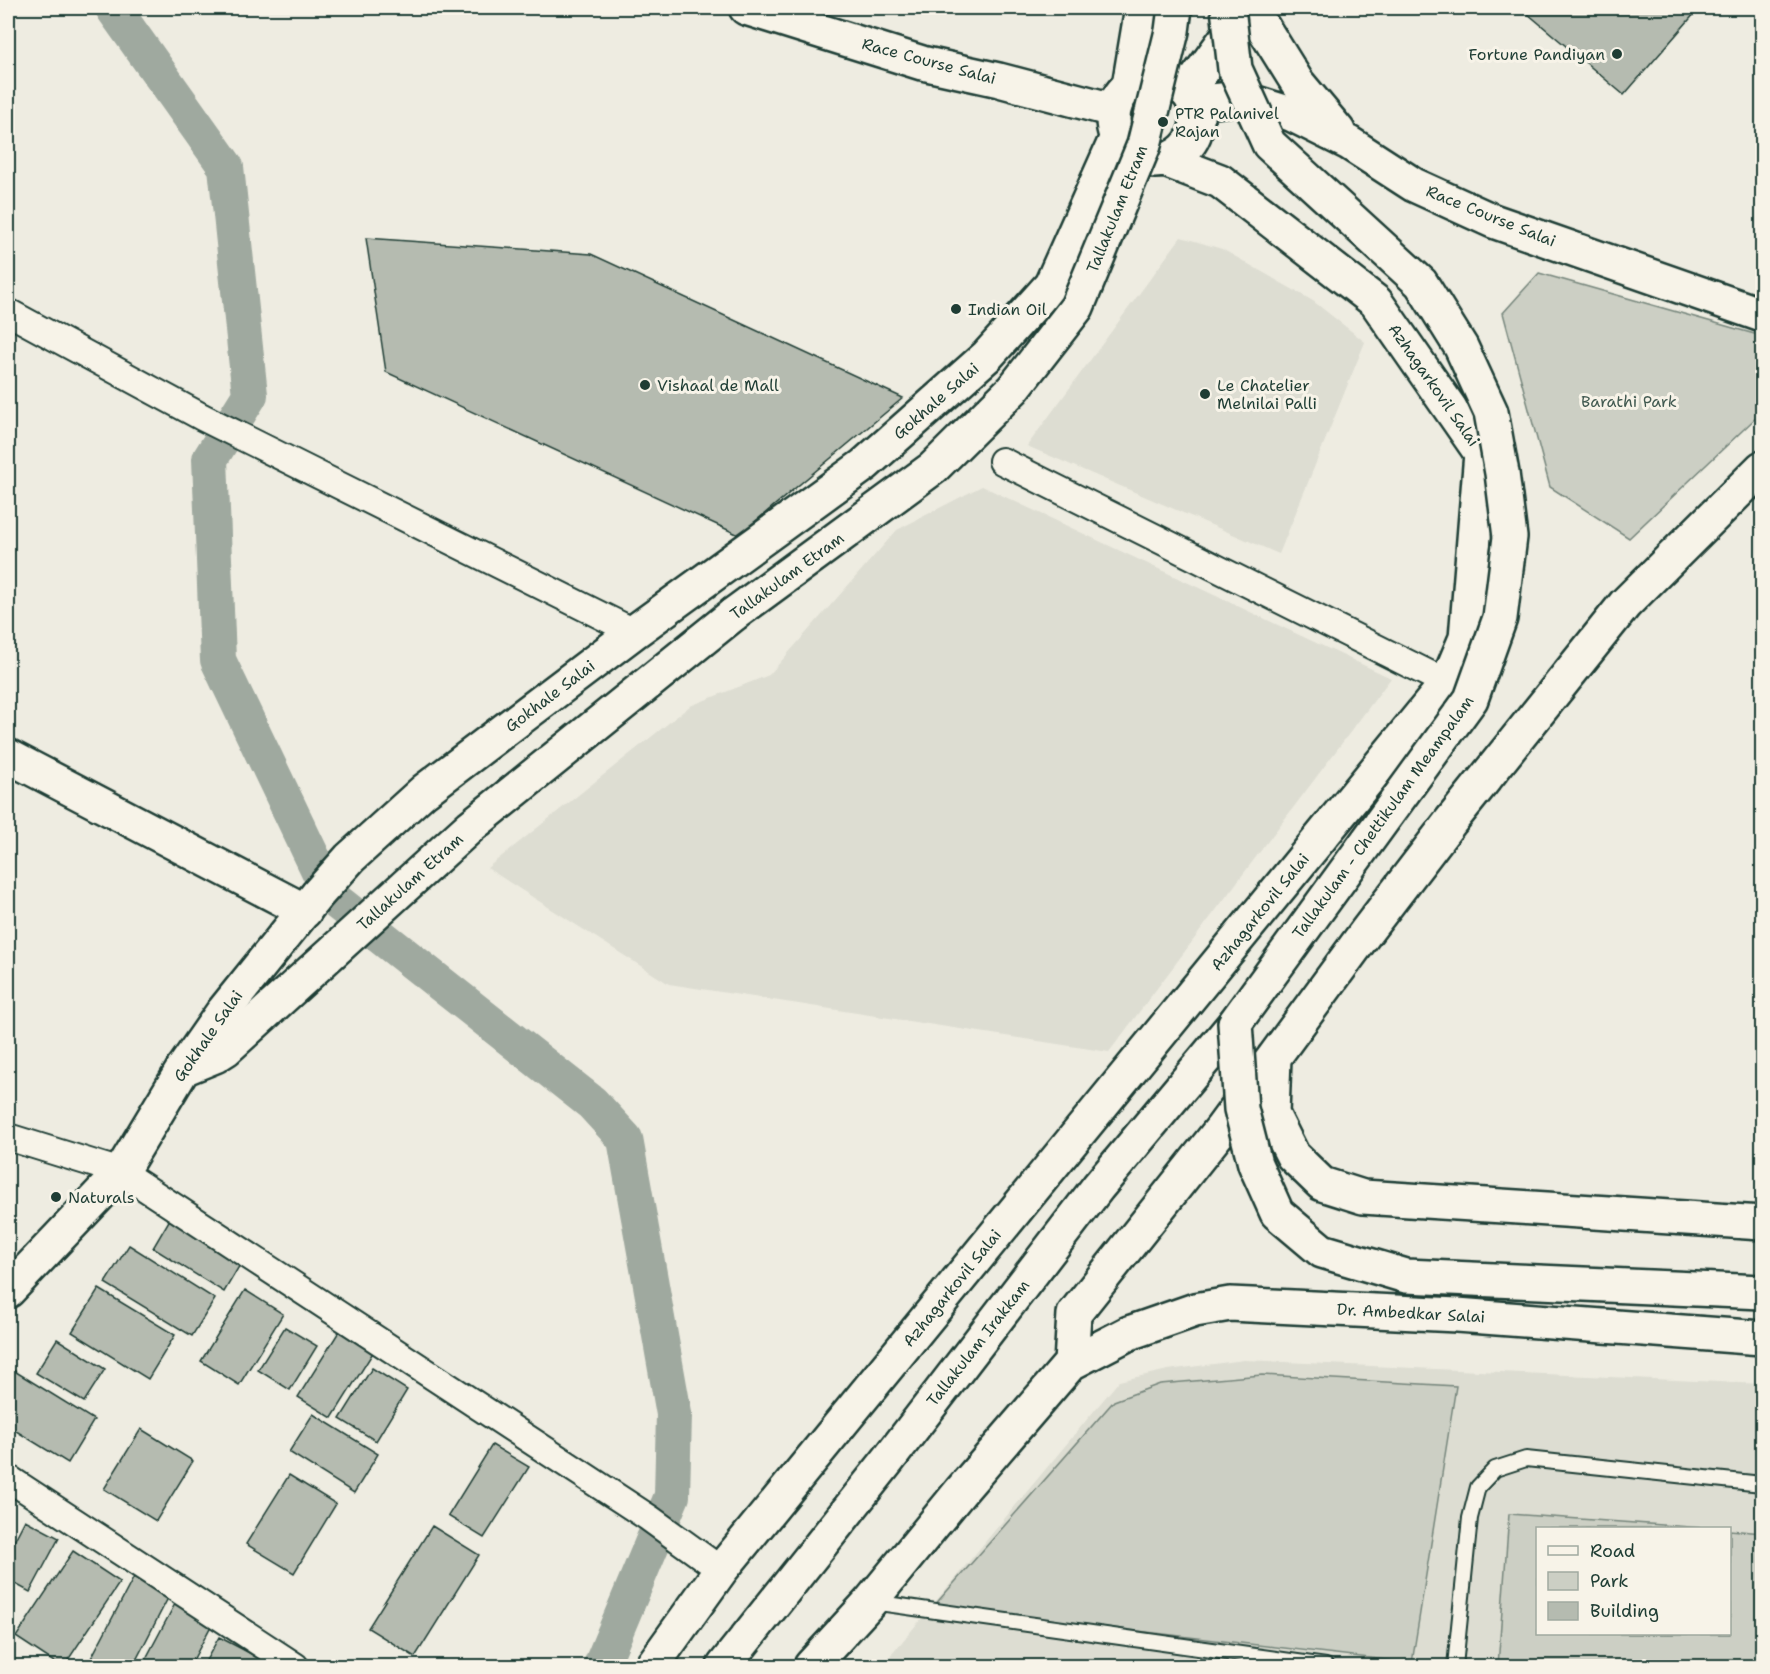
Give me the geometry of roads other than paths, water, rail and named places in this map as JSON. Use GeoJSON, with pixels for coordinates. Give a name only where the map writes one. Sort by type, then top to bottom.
{"type":"FeatureCollection","features":[{"type":"Feature","properties":{"kind":"main road","name":"Race Course Salai"},"geometry":{"type":"LineString","coordinates":[[746,8],[922,63],[1120,111]]}},
{"type":"Feature","properties":{"kind":"main road","name":"Gokhale Salai"},"geometry":{"type":"LineString","coordinates":[[8,1290],[121,1172],[183,1069],[222,1013],[350,858],[424,791],[634,632],[864,465],[987,356],[1051,285],[1120,111],[1142,8]]}},
{"type":"Feature","properties":{"kind":"main road","name":"Tallakulam Etram"},"geometry":{"type":"LineString","coordinates":[[183,1069],[215,1056],[241,1036],[471,826],[734,614],[933,468],[1013,389],[1077,307],[1144,145],[1172,31],[1175,8]]}},
{"type":"Feature","properties":{"kind":"main road","name":"Tallakulam - Chettikulam Meampalam"},"geometry":{"type":"LineString","coordinates":[[1228,8],[1235,69],[1269,144],[1421,283],[1461,347],[1491,412],[1510,537],[1500,618],[1471,699],[1235,1023]]}},
{"type":"Feature","properties":{"kind":"main road"},"geometry":{"type":"LineString","coordinates":[[1190,98],[1235,26],[1237,8]]}},
{"type":"Feature","properties":{"kind":"main road"},"geometry":{"type":"LineString","coordinates":[[1251,8],[1296,82],[1348,143]]}},
{"type":"Feature","properties":{"kind":"main road"},"geometry":{"type":"LineString","coordinates":[[1152,77],[1166,79],[1177,84],[1190,98],[1197,117],[1195,131],[1189,144],[1178,154],[1165,160],[1151,161],[1137,157],[1125,149],[1120,111],[1140,80],[1152,77]]}},
{"type":"Feature","properties":{"kind":"main road","name":"Race Course Salai"},"geometry":{"type":"LineString","coordinates":[[1190,98],[1240,98],[1292,114],[1348,143],[1414,185],[1493,221],[1762,315]]}},
{"type":"Feature","properties":{"kind":"main road","name":"Azhagarkovil Salai"},"geometry":{"type":"LineString","coordinates":[[652,1666],[721,1570],[1447,683],[1466,638],[1481,453],[1376,302],[1220,181],[1165,160]]}},
{"type":"Feature","properties":{"kind":"main road"},"geometry":{"type":"LineString","coordinates":[[812,1666],[870,1602],[1071,1362],[1074,1314],[1222,1128],[1450,821],[1625,604],[1762,468]]}},
{"type":"Feature","properties":{"kind":"main road"},"geometry":{"type":"LineString","coordinates":[[8,756],[311,903]]}},
{"type":"Feature","properties":{"kind":"main road"},"geometry":{"type":"LineString","coordinates":[[1235,1023],[1241,1109],[1255,1164],[1276,1213],[1322,1251],[1406,1276],[1762,1292]]}},
{"type":"Feature","properties":{"kind":"main road","name":"Tallakulam Irakkam"},"geometry":{"type":"LineString","coordinates":[[724,1666],[889,1459],[1098,1187],[1235,1023]]}},
{"type":"Feature","properties":{"kind":"main road"},"geometry":{"type":"LineString","coordinates":[[1274,1058],[1272,1114],[1293,1156],[1322,1184],[1363,1197],[1762,1223]]}},
{"type":"Feature","properties":{"kind":"main road","name":"Dr. Ambedkar Salai"},"geometry":{"type":"LineString","coordinates":[[1071,1362],[1129,1333],[1195,1310],[1230,1304],[1457,1315],[1762,1338]]}},
{"type":"Feature","properties":{"kind":"street"},"geometry":{"type":"LineString","coordinates":[[8,312],[202,417],[634,632]]}},
{"type":"Feature","properties":{"kind":"street"},"geometry":{"type":"LineString","coordinates":[[1002,461],[1447,683]]}},
{"type":"Feature","properties":{"kind":"street"},"geometry":{"type":"LineString","coordinates":[[8,1137],[121,1172],[649,1518],[721,1570]]}},
{"type":"Feature","properties":{"kind":"street"},"geometry":{"type":"LineString","coordinates":[[8,1478],[295,1666]]}},
{"type":"Feature","properties":{"kind":"lane"},"geometry":{"type":"LineString","coordinates":[[1455,1666],[1470,1518],[1479,1487],[1495,1469],[1526,1460],[1762,1484]]}},
{"type":"Feature","properties":{"kind":"lane"},"geometry":{"type":"LineString","coordinates":[[870,1602],[1326,1666]]}},
{"type":"Feature","properties":{"kind":"waterway"},"geometry":{"type":"LineString","coordinates":[[113,8],[226,167],[250,395],[210,459],[218,660],[332,898],[592,1103],[625,1139],[674,1414],[672,1496],[601,1666]]}},
{"type":"Feature","properties":{"kind":"place","name":"Fortune Pandiyan"},"geometry":{"type":"Point","coordinates":[1617,54]}},
{"type":"Feature","properties":{"kind":"place","name":"PTR Palanivel Rajan"},"geometry":{"type":"Point","coordinates":[1163,122]}},
{"type":"Feature","properties":{"kind":"place","name":"Indian Oil"},"geometry":{"type":"Point","coordinates":[956,309]}},
{"type":"Feature","properties":{"kind":"place","name":"Vishaal de Mall"},"geometry":{"type":"Point","coordinates":[645,385]}},
{"type":"Feature","properties":{"kind":"place","name":"Le Chatelier Melnilai Palli"},"geometry":{"type":"Point","coordinates":[1205,394]}},
{"type":"Feature","properties":{"kind":"place","name":"Naturals"},"geometry":{"type":"Point","coordinates":[56,1197]}},
{"type":"Feature","properties":{"kind":"park label","name":"Barathi Park"},"geometry":{"type":"Point","coordinates":[1629,401]}}]}
